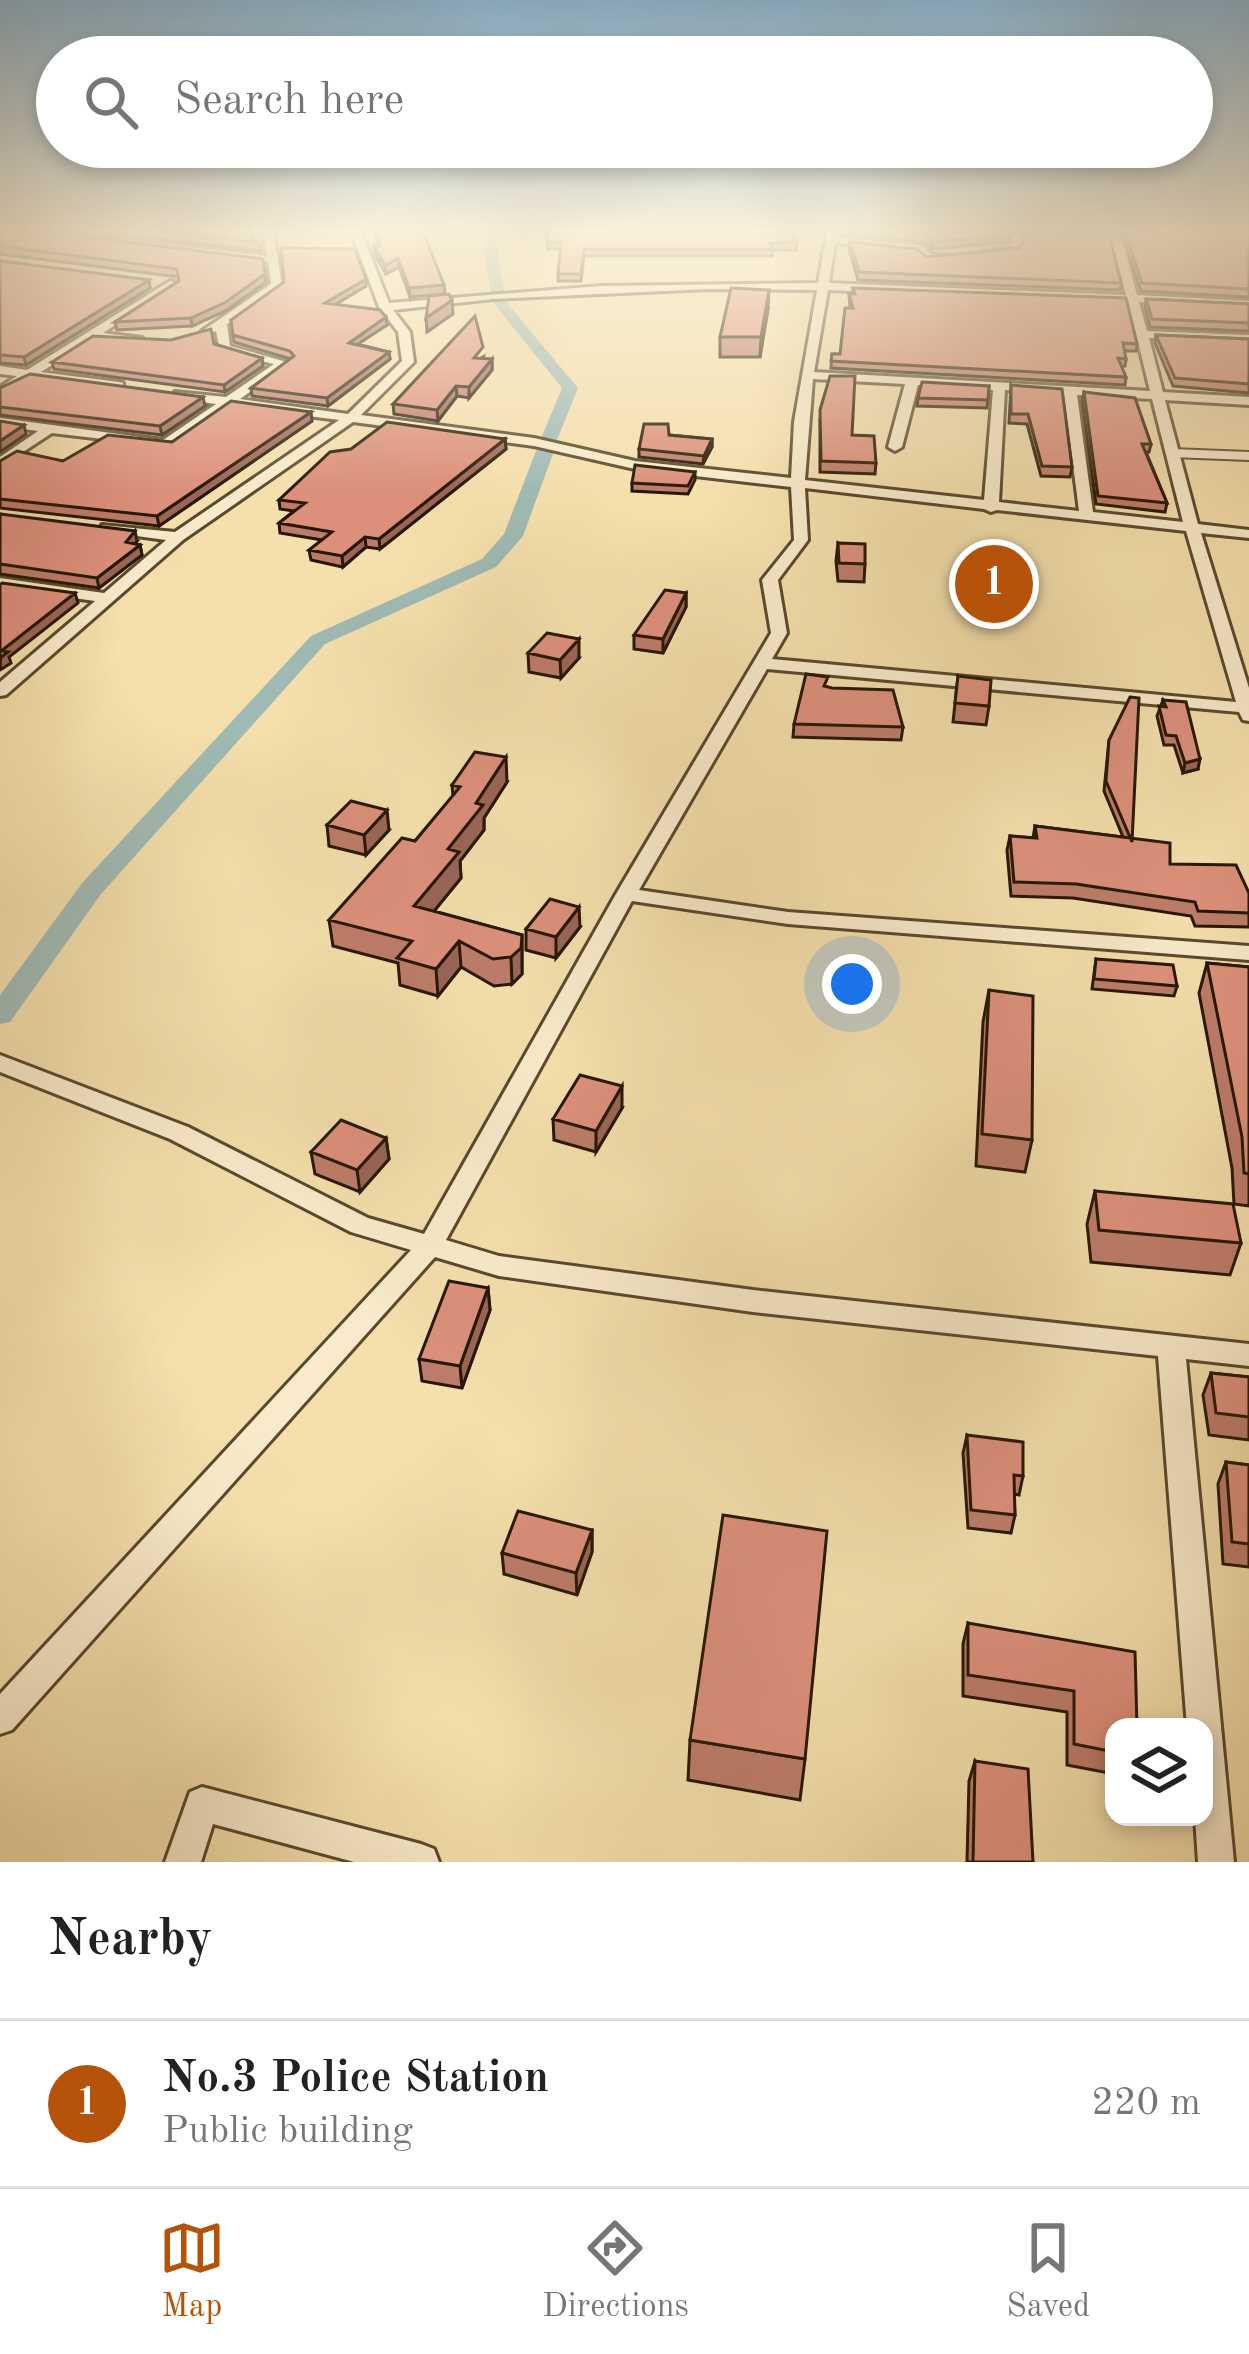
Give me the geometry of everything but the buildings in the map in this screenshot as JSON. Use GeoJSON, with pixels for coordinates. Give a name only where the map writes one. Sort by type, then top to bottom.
{"type":"FeatureCollection","features":[{"type":"Feature","properties":{"kind":"street"},"geometry":{"type":"LineString","coordinates":[[0,392],[119,318]]}},
{"type":"Feature","properties":{"kind":"street"},"geometry":{"type":"LineString","coordinates":[[195,338],[230,318]]}},
{"type":"Feature","properties":{"kind":"street"},"geometry":{"type":"LineString","coordinates":[[0,692],[178,537],[353,416],[408,362],[404,332],[393,318]]}},
{"type":"Feature","properties":{"kind":"street"},"geometry":{"type":"LineString","coordinates":[[0,1718],[430,1246],[778,633],[770,580],[801,540],[794,483],[796,431],[818,318]]}},
{"type":"Feature","properties":{"kind":"street"},"geometry":{"type":"LineString","coordinates":[[760,663],[1248,710],[1192,528],[1139,318]]}},
{"type":"Feature","properties":{"kind":"street"},"geometry":{"type":"LineString","coordinates":[[0,422],[166,444],[284,363],[224,348],[221,324]]}},
{"type":"Feature","properties":{"kind":"street"},"geometry":{"type":"LineString","coordinates":[[1143,334],[1249,339]]}},
{"type":"Feature","properties":{"kind":"street"},"geometry":{"type":"LineString","coordinates":[[92,335],[148,342]]}},
{"type":"Feature","properties":{"kind":"street"},"geometry":{"type":"LineString","coordinates":[[0,370],[140,389]]}},
{"type":"Feature","properties":{"kind":"street"},"geometry":{"type":"LineString","coordinates":[[808,375],[1249,401]]}},
{"type":"Feature","properties":{"kind":"street"},"geometry":{"type":"LineString","coordinates":[[895,447],[912,383]]}},
{"type":"Feature","properties":{"kind":"street"},"geometry":{"type":"LineString","coordinates":[[991,508],[999,388]]}},
{"type":"Feature","properties":{"kind":"street"},"geometry":{"type":"LineString","coordinates":[[162,392],[534,442],[635,465],[1249,534]]}},
{"type":"Feature","properties":{"kind":"street"},"geometry":{"type":"LineString","coordinates":[[1070,392],[1087,518]]}},
{"type":"Feature","properties":{"kind":"street"},"geometry":{"type":"LineString","coordinates":[[0,463],[47,431]]}},
{"type":"Feature","properties":{"kind":"street"},"geometry":{"type":"LineString","coordinates":[[89,526],[178,537]]}},
{"type":"Feature","properties":{"kind":"street"},"geometry":{"type":"LineString","coordinates":[[0,583],[110,598]]}},
{"type":"Feature","properties":{"kind":"street"},"geometry":{"type":"LineString","coordinates":[[626,894],[788,918],[1249,953]]}},
{"type":"Feature","properties":{"kind":"street"},"geometry":{"type":"LineString","coordinates":[[0,1063],[179,1133],[360,1225],[499,1266],[730,1298],[1249,1355]]}},
{"type":"Feature","properties":{"kind":"street"},"geometry":{"type":"LineString","coordinates":[[1171,1346],[1216,1862]]}},
{"type":"Feature","properties":{"kind":"street"},"geometry":{"type":"LineString","coordinates":[[183,1862],[202,1804],[421,1862]]}},
{"type":"Feature","properties":{"kind":"lane"},"geometry":{"type":"LineString","coordinates":[[1172,453],[1249,456]]}},
{"type":"Feature","properties":{"kind":"waterway"},"geometry":{"type":"LineString","coordinates":[[513,318],[570,388],[549,441]]}},
{"type":"Feature","properties":{"kind":"waterway"},"geometry":{"type":"LineString","coordinates":[[0,1015],[92,888],[318,640],[489,563],[513,536],[545,451]]}},
{"type":"Feature","properties":{"kind":"place","name":"No.3 Police Station"},"geometry":{"type":"Point","coordinates":[994,584]}}]}
